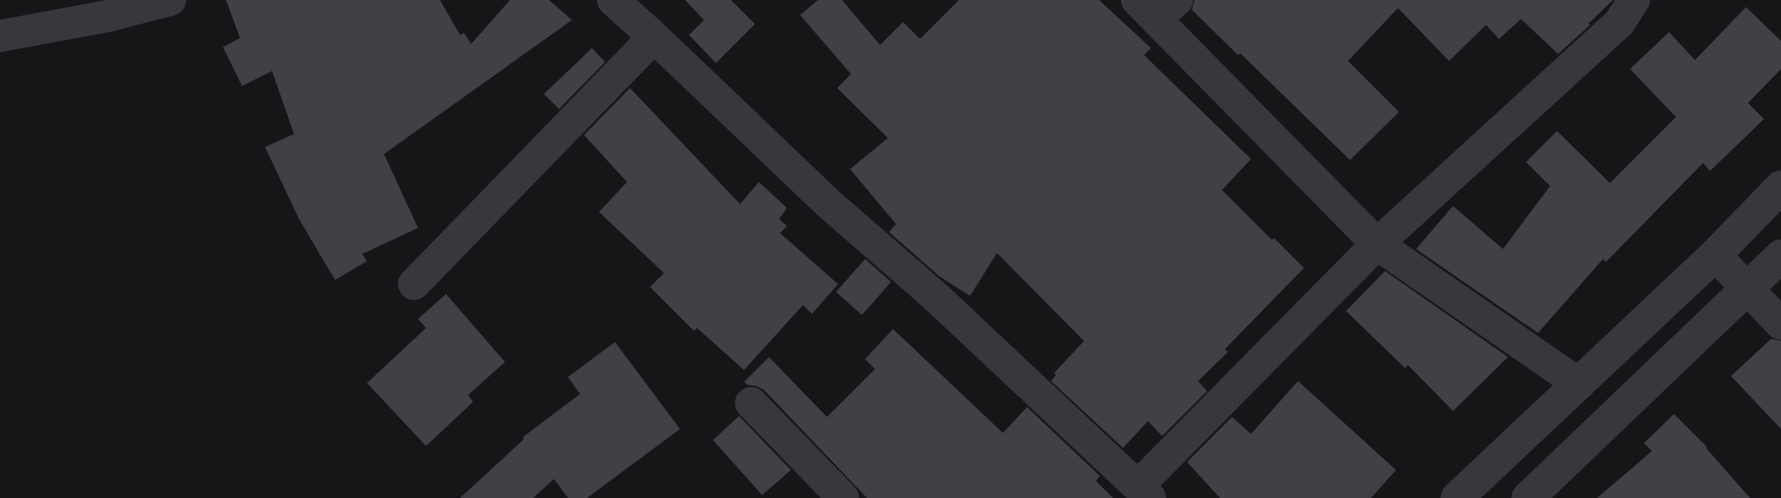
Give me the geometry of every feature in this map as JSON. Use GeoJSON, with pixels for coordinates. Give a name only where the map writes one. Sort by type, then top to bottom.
{"type":"FeatureCollection","features":[{"type":"Feature","properties":{"kind":"street"},"geometry":{"type":"LineString","coordinates":[[0,36],[108,16],[170,0]]}},
{"type":"Feature","properties":{"kind":"street"},"geometry":{"type":"LineString","coordinates":[[613,0],[828,203],[936,297],[1144,492],[1377,244],[1619,23],[1634,0]]}},
{"type":"Feature","properties":{"kind":"street"},"geometry":{"type":"LineString","coordinates":[[1157,6],[1377,244],[1579,384]]}},
{"type":"Feature","properties":{"kind":"street"},"geometry":{"type":"LineString","coordinates":[[414,284],[654,37]]}},
{"type":"Feature","properties":{"kind":"street"},"geometry":{"type":"LineString","coordinates":[[1457,498],[1715,255],[1781,188]]}},
{"type":"Feature","properties":{"kind":"street"},"geometry":{"type":"LineString","coordinates":[[1715,255],[1781,324]]}},
{"type":"Feature","properties":{"kind":"street"},"geometry":{"type":"LineString","coordinates":[[1528,498],[1781,256]]}},
{"type":"Feature","properties":{"kind":"street"},"geometry":{"type":"LineString","coordinates":[[751,403],[843,498]]}},
{"type":"Feature","properties":{"kind":"building"},"geometry":{"type":"Polygon","coordinates":[[[226,0],[440,0],[460,35],[464,33],[471,44],[510,0],[549,0],[572,20],[384,154],[418,228],[362,254],[367,261],[335,280],[299,219],[265,147],[294,134],[272,71],[242,86],[223,47],[240,38],[226,0]]]}},
{"type":"Feature","properties":{"kind":"building"},"geometry":{"type":"Polygon","coordinates":[[[685,0],[731,0],[755,24],[716,63],[689,35],[704,20],[685,0]]]}},
{"type":"Feature","properties":{"kind":"building"},"geometry":{"type":"Polygon","coordinates":[[[818,0],[842,0],[880,45],[903,22],[920,39],[959,0],[1099,0],[1151,48],[1144,55],[1251,159],[1222,190],[1304,268],[1225,349],[1228,352],[1198,381],[1207,391],[1162,436],[1148,421],[1123,448],[1051,381],[1056,375],[1054,373],[1084,341],[997,253],[970,296],[939,276],[889,232],[896,224],[850,169],[888,138],[837,88],[851,74],[800,15],[818,0]]]}},
{"type":"Feature","properties":{"kind":"building"},"geometry":{"type":"Polygon","coordinates":[[[1194,0],[1613,0],[1558,54],[1521,19],[1499,39],[1486,25],[1449,61],[1398,8],[1348,61],[1399,112],[1350,160],[1240,53],[1238,55],[1192,10],[1194,0]]]}},
{"type":"Feature","properties":{"kind":"building"},"geometry":{"type":"Polygon","coordinates":[[[1746,7],[1781,41],[1781,69],[1748,103],[1764,119],[1710,171],[1703,163],[1606,262],[1603,259],[1538,333],[1416,249],[1453,206],[1503,249],[1550,186],[1526,162],[1557,131],[1610,183],[1676,117],[1630,69],[1669,32],[1695,60],[1746,7]]]}},
{"type":"Feature","properties":{"kind":"building"},"geometry":{"type":"Polygon","coordinates":[[[592,48],[605,62],[559,109],[544,94],[592,48]]]}},
{"type":"Feature","properties":{"kind":"building"},"geometry":{"type":"Polygon","coordinates":[[[630,88],[740,204],[759,182],[787,208],[779,219],[787,226],[780,233],[838,284],[812,314],[803,305],[744,370],[697,328],[694,331],[650,287],[664,273],[599,212],[627,182],[584,135],[630,88]]]}},
{"type":"Feature","properties":{"kind":"building"},"geometry":{"type":"Polygon","coordinates":[[[865,259],[891,282],[862,315],[836,292],[865,259]]]}},
{"type":"Feature","properties":{"kind":"building"},"geometry":{"type":"Polygon","coordinates":[[[1385,271],[1508,357],[1453,411],[1408,365],[1405,368],[1346,311],[1385,271]]]}},
{"type":"Feature","properties":{"kind":"building"},"geometry":{"type":"Polygon","coordinates":[[[446,294],[505,362],[468,395],[473,402],[426,446],[367,383],[426,328],[418,319],[446,294]]]}},
{"type":"Feature","properties":{"kind":"building"},"geometry":{"type":"Polygon","coordinates":[[[893,329],[1003,433],[1027,407],[1100,476],[1096,481],[1113,498],[867,498],[764,390],[744,382],[769,357],[827,417],[875,369],[865,359],[893,329]]]}},
{"type":"Feature","properties":{"kind":"building"},"geometry":{"type":"Polygon","coordinates":[[[1771,339],[1781,341],[1781,429],[1731,376],[1771,339]]]}},
{"type":"Feature","properties":{"kind":"building"},"geometry":{"type":"Polygon","coordinates":[[[615,342],[680,429],[587,498],[568,498],[554,479],[533,498],[460,498],[524,439],[523,437],[580,394],[568,377],[615,342]]]}},
{"type":"Feature","properties":{"kind":"building"},"geometry":{"type":"Polygon","coordinates":[[[1298,381],[1396,470],[1371,498],[1220,498],[1187,462],[1232,417],[1251,434],[1298,381]]]}},
{"type":"Feature","properties":{"kind":"building"},"geometry":{"type":"Polygon","coordinates":[[[1674,414],[1707,447],[1750,498],[1597,498],[1652,451],[1644,443],[1674,414]]]}},
{"type":"Feature","properties":{"kind":"building"},"geometry":{"type":"Polygon","coordinates":[[[739,416],[791,470],[762,495],[713,440],[739,416]]]}}]}
